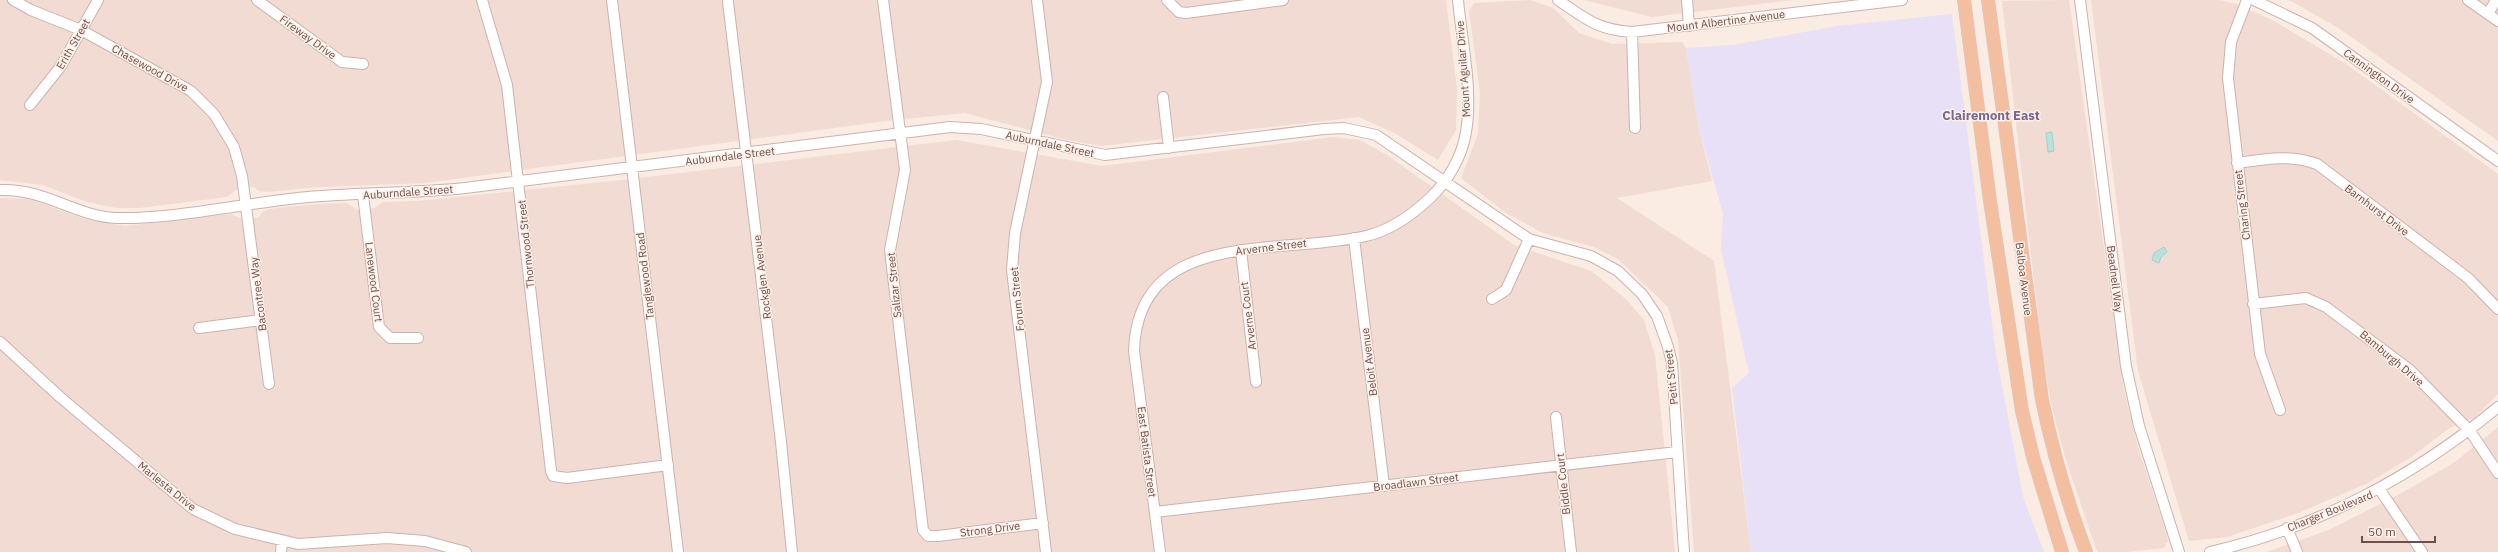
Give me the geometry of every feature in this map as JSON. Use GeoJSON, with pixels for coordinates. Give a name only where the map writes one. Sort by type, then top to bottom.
{"type":"FeatureCollection","features":[{"type":"Feature","properties":{"kind":"main road","name":"Balboa Avenue"},"geometry":{"type":"LineString","coordinates":[[1964,0],[1990,201],[2022,411],[2032,457],[2062,552]]}},
{"type":"Feature","properties":{"kind":"main road","name":"Balboa Avenue"},"geometry":{"type":"LineString","coordinates":[[1988,0],[2042,400],[2051,446],[2072,516],[2086,552]]}},
{"type":"Feature","properties":{"kind":"street","name":"Chasewood Drive"},"geometry":{"type":"LineString","coordinates":[[13,0],[31,10],[81,30],[191,91],[214,114],[234,147],[247,204]]}},
{"type":"Feature","properties":{"kind":"street","name":"Erith Street"},"geometry":{"type":"LineString","coordinates":[[30,105],[61,66],[98,0]]}},
{"type":"Feature","properties":{"kind":"street","name":"Fireway Drive"},"geometry":{"type":"LineString","coordinates":[[257,0],[342,62],[363,64]]}},
{"type":"Feature","properties":{"kind":"street","name":"Thornwood Street"},"geometry":{"type":"LineString","coordinates":[[482,0],[507,84],[551,471],[553,476],[567,478],[668,465]]}},
{"type":"Feature","properties":{"kind":"street","name":"Tanglewood Road"},"geometry":{"type":"LineString","coordinates":[[612,0],[678,552]]}},
{"type":"Feature","properties":{"kind":"street","name":"Salizar Street"},"geometry":{"type":"LineString","coordinates":[[883,0],[905,170],[890,250],[923,530],[928,536],[938,536]]}},
{"type":"Feature","properties":{"kind":"street","name":"Forum Street"},"geometry":{"type":"LineString","coordinates":[[1037,0],[1048,82],[1015,233],[1012,270],[1046,552]]}},
{"type":"Feature","properties":{"kind":"street"},"geometry":{"type":"LineString","coordinates":[[1167,0],[1179,12],[1186,13],[1284,0]]}},
{"type":"Feature","properties":{"kind":"street","name":"Mount Aguilar Drive"},"geometry":{"type":"LineString","coordinates":[[1446,181],[1460,154],[1466,134],[1469,111],[1458,0]]}},
{"type":"Feature","properties":{"kind":"street","name":"Mount Albertine Avenue"},"geometry":{"type":"LineString","coordinates":[[1558,0],[1596,25],[1612,31],[1632,32],[1689,26],[1827,4],[1902,0]]}},
{"type":"Feature","properties":{"kind":"street"},"geometry":{"type":"LineString","coordinates":[[1687,0],[1689,26]]}},
{"type":"Feature","properties":{"kind":"street","name":"Beadnell Way"},"geometry":{"type":"LineString","coordinates":[[2080,0],[2126,366],[2143,440],[2179,552]]}},
{"type":"Feature","properties":{"kind":"street","name":"Charing Street"},"geometry":{"type":"LineString","coordinates":[[2247,0],[2231,42],[2228,78],[2260,354],[2280,410]]}},
{"type":"Feature","properties":{"kind":"street","name":"Cannington Drive"},"geometry":{"type":"LineString","coordinates":[[2254,0],[2312,28],[2498,161]]}},
{"type":"Feature","properties":{"kind":"street"},"geometry":{"type":"LineString","coordinates":[[2468,0],[2498,21]]}},
{"type":"Feature","properties":{"kind":"street"},"geometry":{"type":"LineString","coordinates":[[2488,14],[2496,0]]}},
{"type":"Feature","properties":{"kind":"street","name":"Rockglen Avenue"},"geometry":{"type":"LineString","coordinates":[[728,2],[747,154],[792,552]]}},
{"type":"Feature","properties":{"kind":"street"},"geometry":{"type":"LineString","coordinates":[[1632,32],[1636,128]]}},
{"type":"Feature","properties":{"kind":"street"},"geometry":{"type":"LineString","coordinates":[[1163,97],[1169,148]]}},
{"type":"Feature","properties":{"kind":"street","name":"Auburndale Street"},"geometry":{"type":"LineString","coordinates":[[0,190],[19,190],[42,195],[87,212],[116,218],[149,216],[300,198],[415,193],[747,154],[901,132],[966,127],[1105,155],[1344,128],[1376,134],[1446,181]]}},
{"type":"Feature","properties":{"kind":"street","name":"Barnhurst Drive"},"geometry":{"type":"LineString","coordinates":[[2237,163],[2282,157],[2300,158],[2317,164],[2468,278],[2498,309]]}},
{"type":"Feature","properties":{"kind":"street","name":"Arverne Street"},"geometry":{"type":"LineString","coordinates":[[1134,351],[1135,331],[1145,302],[1162,280],[1180,267],[1209,256],[1241,250],[1367,236],[1390,227],[1413,214],[1446,181]]}},
{"type":"Feature","properties":{"kind":"street","name":"Petit Street"},"geometry":{"type":"LineString","coordinates":[[1446,181],[1529,239],[1574,250],[1604,263],[1633,284],[1649,304],[1663,332],[1672,363],[1684,552]]}},
{"type":"Feature","properties":{"kind":"street","name":"Lanewood Court"},"geometry":{"type":"LineString","coordinates":[[363,195],[380,327],[390,338],[418,338]]}},
{"type":"Feature","properties":{"kind":"street","name":"Bacontree Way"},"geometry":{"type":"LineString","coordinates":[[247,204],[268,384]]}},
{"type":"Feature","properties":{"kind":"street","name":"Beloit Avenue"},"geometry":{"type":"LineString","coordinates":[[1354,238],[1384,486]]}},
{"type":"Feature","properties":{"kind":"street"},"geometry":{"type":"LineString","coordinates":[[1492,299],[1506,290],[1529,239]]}},
{"type":"Feature","properties":{"kind":"street","name":"Arverne Court"},"geometry":{"type":"LineString","coordinates":[[1241,250],[1256,382]]}},
{"type":"Feature","properties":{"kind":"street","name":"Bamburgh Drive"},"geometry":{"type":"LineString","coordinates":[[2253,304],[2306,298],[2326,307],[2410,370],[2470,431],[2498,473]]}},
{"type":"Feature","properties":{"kind":"street"},"geometry":{"type":"LineString","coordinates":[[199,328],[261,320]]}},
{"type":"Feature","properties":{"kind":"street","name":"Marlesta Drive"},"geometry":{"type":"LineString","coordinates":[[0,342],[60,397],[193,508],[235,530],[298,544],[387,538],[425,541],[466,552]]}},
{"type":"Feature","properties":{"kind":"street","name":"East Batista Street"},"geometry":{"type":"LineString","coordinates":[[1134,351],[1160,552]]}},
{"type":"Feature","properties":{"kind":"street","name":"Charger Boulevard"},"geometry":{"type":"LineString","coordinates":[[2210,552],[2287,528],[2334,511],[2380,490],[2470,431],[2498,407]]}},
{"type":"Feature","properties":{"kind":"street","name":"Biddle Court"},"geometry":{"type":"LineString","coordinates":[[1556,417],[1571,552]]}},
{"type":"Feature","properties":{"kind":"street","name":"Broadlawn Street"},"geometry":{"type":"LineString","coordinates":[[1155,512],[1677,452]]}},
{"type":"Feature","properties":{"kind":"street"},"geometry":{"type":"LineString","coordinates":[[2380,490],[2422,552]]}},
{"type":"Feature","properties":{"kind":"street","name":"Strong Drive"},"geometry":{"type":"LineString","coordinates":[[938,536],[1043,523]]}},
{"type":"Feature","properties":{"kind":"street"},"geometry":{"type":"LineString","coordinates":[[2287,528],[2297,552]]}},
{"type":"Feature","properties":{"kind":"street"},"geometry":{"type":"LineString","coordinates":[[281,552],[282,541]]}},
{"type":"Feature","properties":{"kind":"shaded area"},"geometry":{"type":"Polygon","coordinates":[[[0,0],[1446,0],[1457,89],[1456,130],[1438,160],[1396,134],[1359,117],[1101,146],[1067,140],[965,113],[886,121],[425,183],[320,187],[267,192],[259,191],[254,187],[236,190],[227,197],[139,208],[116,208],[87,202],[43,185],[0,180],[0,0]]]}},
{"type":"Feature","properties":{"kind":"shaded area"},"geometry":{"type":"Polygon","coordinates":[[[1530,0],[1553,8],[1579,33],[1612,44],[1682,42],[1686,48],[1699,129],[1712,181],[1617,198],[1714,261],[1751,552],[1694,552],[1678,340],[1668,307],[1618,259],[1594,247],[1543,233],[1506,213],[1461,178],[1478,134],[1480,92],[1469,11],[1474,3],[1530,0]]]}},
{"type":"Feature","properties":{"kind":"shaded area"},"geometry":{"type":"Polygon","coordinates":[[[1584,0],[1793,0],[1652,17],[1584,0]]]}},
{"type":"Feature","properties":{"kind":"shaded area"},"geometry":{"type":"Polygon","coordinates":[[[2069,0],[2124,390],[2137,444],[2166,532],[2168,541],[2164,548],[2126,552],[2098,552],[2065,457],[2051,404],[2042,351],[2002,1],[2069,0]]]}},
{"type":"Feature","properties":{"kind":"shaded area"},"geometry":{"type":"Polygon","coordinates":[[[2091,0],[2219,0],[2237,4],[2274,21],[2346,64],[2498,174],[2498,394],[2475,417],[2448,429],[2413,456],[2368,483],[2298,513],[2227,537],[2189,541],[2138,371],[2091,0]]]}},
{"type":"Feature","properties":{"kind":"shaded area"},"geometry":{"type":"Polygon","coordinates":[[[2289,0],[2498,0],[2498,141],[2337,27],[2289,0]]]}},
{"type":"Feature","properties":{"kind":"shaded area"},"geometry":{"type":"Polygon","coordinates":[[[1952,14],[1996,354],[2023,497],[2044,552],[1751,552],[1732,388],[1749,373],[1721,249],[1723,214],[1699,129],[1686,48],[1733,45],[1838,26],[1952,14]]]}},
{"type":"Feature","properties":{"kind":"shaded area"},"geometry":{"type":"Polygon","coordinates":[[[1333,137],[1360,140],[1387,155],[1514,245],[1591,271],[1626,299],[1644,320],[1655,355],[1675,552],[0,552],[0,198],[30,199],[84,219],[125,226],[231,214],[242,219],[259,218],[262,212],[269,209],[306,205],[346,203],[358,210],[375,208],[383,202],[419,201],[622,180],[956,140],[1102,166],[1333,137]]]}},
{"type":"Feature","properties":{"kind":"shaded area"},"geometry":{"type":"Polygon","coordinates":[[[2498,427],[2498,552],[2267,552],[2329,530],[2400,494],[2455,462],[2498,427]]]}},
{"type":"Feature","properties":{"kind":"water"},"geometry":{"type":"Polygon","coordinates":[[[2052,132],[2054,151],[2048,152],[2046,133],[2052,132]]]}},
{"type":"Feature","properties":{"kind":"water"},"geometry":{"type":"Polygon","coordinates":[[[2164,247],[2167,252],[2161,257],[2159,263],[2152,260],[2154,253],[2164,247]]]}},
{"type":"Feature","properties":{"kind":"district","name":"Clairemont East"},"geometry":{"type":"Point","coordinates":[1991,115]}}]}
